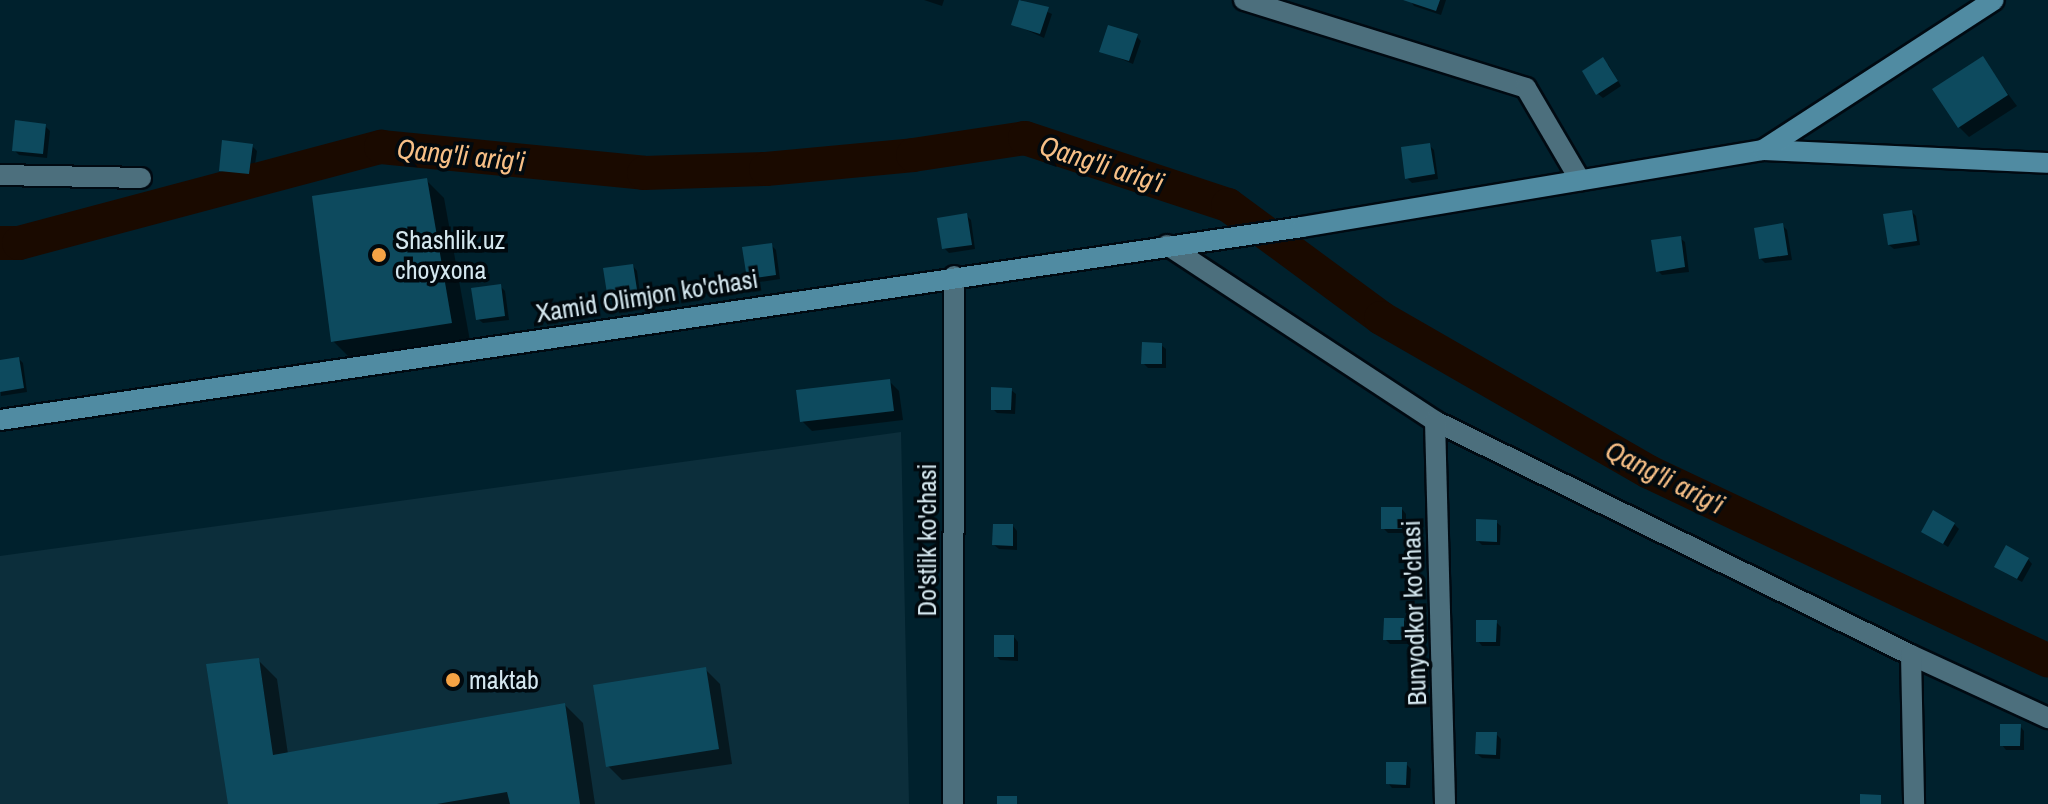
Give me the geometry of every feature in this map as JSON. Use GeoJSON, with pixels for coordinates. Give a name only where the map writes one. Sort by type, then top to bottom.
{"type":"FeatureCollection","features":[{"type":"Feature","properties":{"kind":"main road"},"geometry":{"type":"LineString","coordinates":[[1763,150],[1992,1]]}},
{"type":"Feature","properties":{"kind":"main road"},"geometry":{"type":"LineString","coordinates":[[1580,180],[1763,150],[2048,163]]}},
{"type":"Feature","properties":{"kind":"main road","name":"Xamid Olimjon ko'chasi"},"geometry":{"type":"LineString","coordinates":[[0,420],[954,276],[1302,227],[1580,180]]}},
{"type":"Feature","properties":{"kind":"street"},"geometry":{"type":"LineString","coordinates":[[1244,0],[1526,88],[1580,180]]}},
{"type":"Feature","properties":{"kind":"street"},"geometry":{"type":"LineString","coordinates":[[0,175],[141,178]]}},
{"type":"Feature","properties":{"kind":"street"},"geometry":{"type":"LineString","coordinates":[[1167,245],[1435,421],[1911,655],[2048,718]]}},
{"type":"Feature","properties":{"kind":"street","name":"Do'stlik ko'chasi"},"geometry":{"type":"LineString","coordinates":[[953,804],[954,276]]}},
{"type":"Feature","properties":{"kind":"street","name":"Bunyodkor ko'chasi"},"geometry":{"type":"LineString","coordinates":[[1435,421],[1445,804]]}},
{"type":"Feature","properties":{"kind":"street"},"geometry":{"type":"LineString","coordinates":[[1911,655],[1914,804]]}},
{"type":"Feature","properties":{"kind":"shaded area","name":"maktab"},"geometry":{"type":"Polygon","coordinates":[[[901,432],[909,804],[0,804],[0,556],[901,432]]]}},
{"type":"Feature","properties":{"kind":"building"},"geometry":{"type":"Polygon","coordinates":[[[1019,0],[1049,7],[1040,34],[1011,25],[1019,0]]]}},
{"type":"Feature","properties":{"kind":"building"},"geometry":{"type":"Polygon","coordinates":[[[1403,0],[1440,0],[1436,11],[1403,0]]]}},
{"type":"Feature","properties":{"kind":"building"},"geometry":{"type":"Polygon","coordinates":[[[1108,25],[1138,34],[1129,61],[1099,52],[1108,25]]]}},
{"type":"Feature","properties":{"kind":"building"},"geometry":{"type":"Polygon","coordinates":[[[1983,56],[2008,95],[1958,128],[1932,89],[1983,56]]]}},
{"type":"Feature","properties":{"kind":"building"},"geometry":{"type":"Polygon","coordinates":[[[1603,57],[1618,81],[1596,95],[1582,71],[1603,57]]]}},
{"type":"Feature","properties":{"kind":"building"},"geometry":{"type":"Polygon","coordinates":[[[15,120],[46,124],[43,154],[12,151],[15,120]]]}},
{"type":"Feature","properties":{"kind":"building"},"geometry":{"type":"Polygon","coordinates":[[[222,140],[253,144],[249,174],[219,171],[222,140]]]}},
{"type":"Feature","properties":{"kind":"building"},"geometry":{"type":"Polygon","coordinates":[[[1430,143],[1435,174],[1405,179],[1401,147],[1430,143]]]}},
{"type":"Feature","properties":{"kind":"building"},"geometry":{"type":"Polygon","coordinates":[[[427,178],[452,323],[331,342],[312,196],[427,178]]]}},
{"type":"Feature","properties":{"kind":"building"},"geometry":{"type":"Polygon","coordinates":[[[1912,210],[1917,241],[1888,245],[1883,214],[1912,210]]]}},
{"type":"Feature","properties":{"kind":"building"},"geometry":{"type":"Polygon","coordinates":[[[967,213],[972,245],[942,249],[937,218],[967,213]]]}},
{"type":"Feature","properties":{"kind":"building"},"geometry":{"type":"Polygon","coordinates":[[[1783,223],[1788,255],[1759,259],[1754,228],[1783,223]]]}},
{"type":"Feature","properties":{"kind":"building"},"geometry":{"type":"Polygon","coordinates":[[[1681,236],[1685,267],[1656,272],[1651,240],[1681,236]]]}},
{"type":"Feature","properties":{"kind":"building"},"geometry":{"type":"Polygon","coordinates":[[[772,243],[776,275],[747,279],[742,247],[772,243]]]}},
{"type":"Feature","properties":{"kind":"building"},"geometry":{"type":"Polygon","coordinates":[[[633,264],[638,296],[608,300],[603,268],[633,264]]]}},
{"type":"Feature","properties":{"kind":"building"},"geometry":{"type":"Polygon","coordinates":[[[501,284],[505,316],[476,320],[471,288],[501,284]]]}},
{"type":"Feature","properties":{"kind":"building"},"geometry":{"type":"Polygon","coordinates":[[[1142,342],[1162,343],[1162,364],[1141,364],[1142,342]]]}},
{"type":"Feature","properties":{"kind":"building"},"geometry":{"type":"Polygon","coordinates":[[[19,357],[24,388],[0,392],[0,360],[19,357]]]}},
{"type":"Feature","properties":{"kind":"building"},"geometry":{"type":"Polygon","coordinates":[[[890,379],[894,411],[800,422],[796,390],[890,379]]]}},
{"type":"Feature","properties":{"kind":"building"},"geometry":{"type":"Polygon","coordinates":[[[991,387],[1012,388],[1011,410],[991,410],[991,387]]]}},
{"type":"Feature","properties":{"kind":"building"},"geometry":{"type":"Polygon","coordinates":[[[1381,507],[1402,507],[1402,529],[1381,529],[1381,507]]]}},
{"type":"Feature","properties":{"kind":"building"},"geometry":{"type":"Polygon","coordinates":[[[1933,510],[1955,523],[1943,544],[1921,532],[1933,510]]]}},
{"type":"Feature","properties":{"kind":"building"},"geometry":{"type":"Polygon","coordinates":[[[1476,519],[1497,520],[1497,542],[1476,541],[1476,519]]]}},
{"type":"Feature","properties":{"kind":"building"},"geometry":{"type":"Polygon","coordinates":[[[993,524],[1013,524],[1013,546],[992,545],[993,524]]]}},
{"type":"Feature","properties":{"kind":"building"},"geometry":{"type":"Polygon","coordinates":[[[2006,545],[2029,558],[2017,579],[1994,567],[2006,545]]]}},
{"type":"Feature","properties":{"kind":"building"},"geometry":{"type":"Polygon","coordinates":[[[1384,618],[1404,618],[1404,640],[1383,640],[1384,618]]]}},
{"type":"Feature","properties":{"kind":"building"},"geometry":{"type":"Polygon","coordinates":[[[1476,620],[1497,620],[1496,642],[1476,642],[1476,620]]]}},
{"type":"Feature","properties":{"kind":"building"},"geometry":{"type":"Polygon","coordinates":[[[994,635],[1014,635],[1014,657],[994,657],[994,635]]]}},
{"type":"Feature","properties":{"kind":"building"},"geometry":{"type":"Polygon","coordinates":[[[259,658],[273,755],[565,703],[580,804],[510,804],[507,792],[437,804],[228,804],[206,664],[259,658]]]}},
{"type":"Feature","properties":{"kind":"building"},"geometry":{"type":"Polygon","coordinates":[[[706,667],[719,749],[606,767],[593,685],[706,667]]]}},
{"type":"Feature","properties":{"kind":"building"},"geometry":{"type":"Polygon","coordinates":[[[2000,724],[2021,724],[2020,746],[2000,746],[2000,724]]]}},
{"type":"Feature","properties":{"kind":"building"},"geometry":{"type":"Polygon","coordinates":[[[1476,732],[1497,732],[1496,755],[1475,754],[1476,732]]]}},
{"type":"Feature","properties":{"kind":"building"},"geometry":{"type":"Polygon","coordinates":[[[1386,762],[1407,762],[1406,785],[1386,784],[1386,762]]]}},
{"type":"Feature","properties":{"kind":"building"},"geometry":{"type":"Polygon","coordinates":[[[1860,794],[1881,795],[1881,804],[1860,804],[1860,794]]]}},
{"type":"Feature","properties":{"kind":"building"},"geometry":{"type":"Polygon","coordinates":[[[997,796],[1017,796],[1017,804],[997,804],[997,796]]]}},
{"type":"Feature","properties":{"kind":"waterway","name":"Qang'li arig'i"},"geometry":{"type":"LineString","coordinates":[[0,243],[19,243],[381,147],[644,173],[766,169],[913,155],[1025,138],[1228,205],[1381,318],[1649,472],[2048,661]]}},
{"type":"Feature","properties":{"kind":"place","name":"Shashlik.uz choyxona"},"geometry":{"type":"Point","coordinates":[379,255]}},
{"type":"Feature","properties":{"kind":"place","name":"maktab"},"geometry":{"type":"Point","coordinates":[453,680]}}]}
